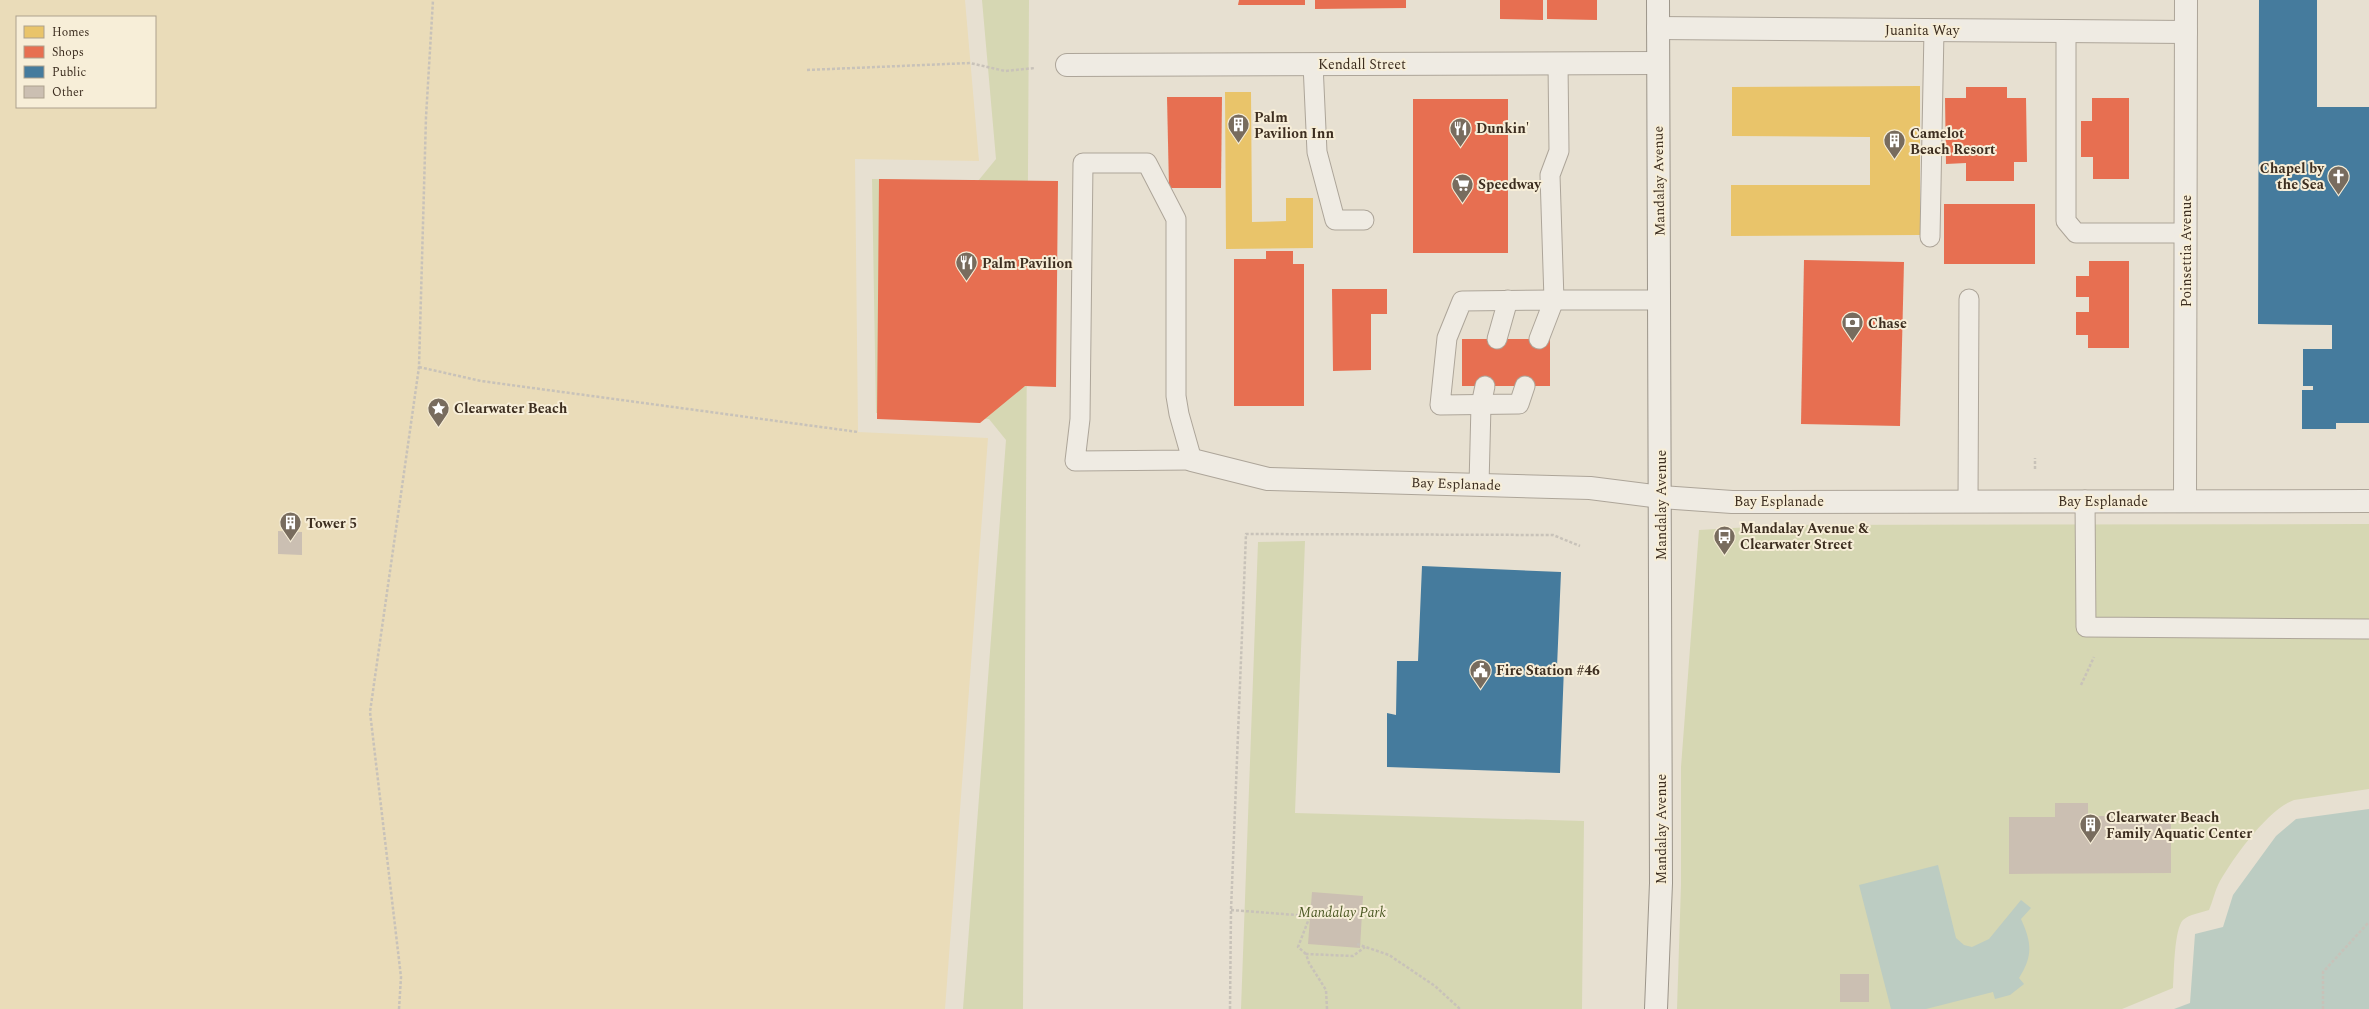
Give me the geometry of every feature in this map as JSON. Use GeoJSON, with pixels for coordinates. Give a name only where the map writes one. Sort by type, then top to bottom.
{"type":"FeatureCollection","features":[{"type":"Feature","properties":{"kind":"street","name":"Mandalay Avenue"},"geometry":{"type":"LineString","coordinates":[[1656,1009],[1661,883],[1661,497],[1658,0]]}},
{"type":"Feature","properties":{"kind":"street","name":"Poinsettia Avenue"},"geometry":{"type":"LineString","coordinates":[[2185,501],[2186,0]]}},
{"type":"Feature","properties":{"kind":"street","name":"Juanita Way"},"geometry":{"type":"LineString","coordinates":[[1658,28],[2186,32]]}},
{"type":"Feature","properties":{"kind":"street","name":"Kendall Street"},"geometry":{"type":"LineString","coordinates":[[1067,65],[1658,63]]}},
{"type":"Feature","properties":{"kind":"street","name":"Bay Esplanade"},"geometry":{"type":"LineString","coordinates":[[1192,460],[1268,479],[1590,488],[1661,497],[1732,502],[2085,500],[2369,501]]}},
{"type":"Feature","properties":{"kind":"lane"},"geometry":{"type":"LineString","coordinates":[[1930,237],[1934,30]]}},
{"type":"Feature","properties":{"kind":"lane"},"geometry":{"type":"LineString","coordinates":[[2066,32],[2066,221],[2076,233],[2186,233]]}},
{"type":"Feature","properties":{"kind":"lane"},"geometry":{"type":"LineString","coordinates":[[1539,339],[1554,300],[1550,175],[1559,151],[1558,63]]}},
{"type":"Feature","properties":{"kind":"lane"},"geometry":{"type":"LineString","coordinates":[[1313,64],[1318,152],[1335,220],[1364,220]]}},
{"type":"Feature","properties":{"kind":"lane"},"geometry":{"type":"LineString","coordinates":[[1083,163],[1147,163],[1176,219],[1176,396],[1179,414],[1192,460],[1075,461],[1080,419],[1083,163]]}},
{"type":"Feature","properties":{"kind":"lane"},"geometry":{"type":"LineString","coordinates":[[1968,501],[1969,299]]}},
{"type":"Feature","properties":{"kind":"lane"},"geometry":{"type":"LineString","coordinates":[[1496,339],[1508,300]]}},
{"type":"Feature","properties":{"kind":"lane"},"geometry":{"type":"LineString","coordinates":[[1525,386],[1519,404],[1440,405],[1447,338],[1462,301],[1660,300]]}},
{"type":"Feature","properties":{"kind":"lane"},"geometry":{"type":"LineString","coordinates":[[1479,485],[1481,405],[1485,386]]}},
{"type":"Feature","properties":{"kind":"lane"},"geometry":{"type":"LineString","coordinates":[[2085,500],[2086,627],[2369,629]]}},
{"type":"Feature","properties":{"kind":"path"},"geometry":{"type":"LineString","coordinates":[[399,1009],[401,977],[370,712],[419,367],[426,117],[433,0]]}},
{"type":"Feature","properties":{"kind":"path"},"geometry":{"type":"LineString","coordinates":[[807,70],[970,63],[1005,71],[1067,65]]}},
{"type":"Feature","properties":{"kind":"path"},"geometry":{"type":"LineString","coordinates":[[419,367],[481,381],[858,432]]}},
{"type":"Feature","properties":{"kind":"path"},"geometry":{"type":"LineString","coordinates":[[1230,1009],[1232,910],[1246,534],[1553,535],[1580,546]]}},
{"type":"Feature","properties":{"kind":"path"},"geometry":{"type":"LineString","coordinates":[[1232,910],[1310,916],[1298,947],[1306,954],[1309,963],[1326,990],[1327,1009]]}},
{"type":"Feature","properties":{"kind":"path"},"geometry":{"type":"LineString","coordinates":[[2323,1009],[2323,972],[2369,922]]}},
{"type":"Feature","properties":{"kind":"path"},"geometry":{"type":"LineString","coordinates":[[1357,944],[1389,955],[1435,986],[1460,1009]]}},
{"type":"Feature","properties":{"kind":"path"},"geometry":{"type":"LineString","coordinates":[[1306,954],[1353,956],[1365,947]]}},
{"type":"Feature","properties":{"kind":"green space"},"geometry":{"type":"Polygon","coordinates":[[[982,0],[1029,0],[1023,1009],[963,1009],[1006,440],[989,419],[876,413],[872,179],[978,181],[996,159],[982,0]]]}},
{"type":"Feature","properties":{"kind":"green space"},"geometry":{"type":"Polygon","coordinates":[[[2369,524],[2369,789],[2294,800],[2273,813],[2263,823],[2252,835],[2226,871],[2218,884],[2209,910],[2189,916],[2183,920],[2180,925],[2176,942],[2173,988],[2122,1009],[1677,1009],[1681,885],[1681,767],[1699,530],[1784,525],[2369,524]]]}},
{"type":"Feature","properties":{"kind":"green space","name":"Mandalay Park"},"geometry":{"type":"Polygon","coordinates":[[[1305,541],[1295,813],[1584,821],[1582,1009],[1241,1009],[1258,542],[1305,541]]]}},
{"type":"Feature","properties":{"kind":"sand"},"geometry":{"type":"Polygon","coordinates":[[[0,0],[965,0],[979,161],[855,159],[858,432],[988,438],[945,1009],[0,1009],[0,0]]]}},
{"type":"Feature","properties":{"kind":"shaded area"},"geometry":{"type":"Polygon","coordinates":[[[2369,809],[2369,1009],[2174,1009],[2190,1003],[2195,934],[2223,927],[2233,895],[2276,836],[2296,819],[2369,809]]]}},
{"type":"Feature","properties":{"kind":"shaded area"},"geometry":{"type":"Polygon","coordinates":[[[1938,865],[1956,938],[1964,945],[1972,947],[1989,939],[2021,900],[2031,908],[2021,919],[2029,942],[2029,956],[2024,970],[2019,978],[2024,984],[2010,995],[1995,999],[1993,992],[1926,1009],[1891,1009],[1859,885],[1938,865]]]}},
{"type":"Feature","properties":{"kind":"building: Homes","name":"Camelot Beach Resort"},"geometry":{"type":"Polygon","coordinates":[[[1920,86],[1920,235],[1731,236],[1731,185],[1870,185],[1870,137],[1732,136],[1732,87],[1920,86]]]}},
{"type":"Feature","properties":{"kind":"building: Homes","name":"Palm Pavilion Inn"},"geometry":{"type":"Polygon","coordinates":[[[1225,92],[1251,92],[1252,222],[1286,221],[1286,198],[1313,198],[1313,248],[1226,249],[1225,92]]]}},
{"type":"Feature","properties":{"kind":"building: Shops"},"geometry":{"type":"Polygon","coordinates":[[[1239,0],[1305,0],[1305,5],[1238,5],[1239,0]]]}},
{"type":"Feature","properties":{"kind":"building: Shops"},"geometry":{"type":"Polygon","coordinates":[[[1315,0],[1406,0],[1406,8],[1315,9],[1315,0]]]}},
{"type":"Feature","properties":{"kind":"building: Shops"},"geometry":{"type":"Polygon","coordinates":[[[1500,0],[1543,0],[1543,20],[1500,19],[1500,0]]]}},
{"type":"Feature","properties":{"kind":"building: Shops"},"geometry":{"type":"Polygon","coordinates":[[[1547,0],[1597,0],[1597,20],[1547,19],[1547,0]]]}},
{"type":"Feature","properties":{"kind":"building: Shops"},"geometry":{"type":"Polygon","coordinates":[[[1966,87],[2007,87],[2007,98],[2026,98],[2027,162],[2014,162],[2014,181],[1966,181],[1966,163],[1946,164],[1945,98],[1966,98],[1966,87]]]}},
{"type":"Feature","properties":{"kind":"building: Shops"},"geometry":{"type":"Polygon","coordinates":[[[1167,97],[1222,97],[1221,188],[1169,188],[1167,97]]]}},
{"type":"Feature","properties":{"kind":"building: Shops"},"geometry":{"type":"Polygon","coordinates":[[[2092,98],[2129,98],[2129,179],[2093,179],[2093,157],[2081,157],[2081,121],[2092,121],[2092,98]]]}},
{"type":"Feature","properties":{"kind":"building: Shops"},"geometry":{"type":"Polygon","coordinates":[[[1413,99],[1508,99],[1508,253],[1413,253],[1413,99]]]}},
{"type":"Feature","properties":{"kind":"building: Shops","name":"Palm Pavilion"},"geometry":{"type":"Polygon","coordinates":[[[879,179],[1058,181],[1056,387],[1025,386],[980,423],[877,419],[879,179]]]}},
{"type":"Feature","properties":{"kind":"building: Shops"},"geometry":{"type":"Polygon","coordinates":[[[1944,204],[2035,204],[2035,264],[1944,264],[1944,204]]]}},
{"type":"Feature","properties":{"kind":"building: Shops"},"geometry":{"type":"Polygon","coordinates":[[[1266,251],[1293,251],[1293,264],[1304,264],[1304,406],[1234,406],[1234,259],[1266,259],[1266,251]]]}},
{"type":"Feature","properties":{"kind":"building: Shops","name":"Chase"},"geometry":{"type":"Polygon","coordinates":[[[1804,260],[1904,262],[1900,426],[1801,424],[1804,260]]]}},
{"type":"Feature","properties":{"kind":"building: Shops"},"geometry":{"type":"Polygon","coordinates":[[[2089,261],[2129,261],[2129,348],[2088,348],[2088,335],[2076,335],[2076,312],[2089,312],[2089,297],[2076,297],[2076,276],[2089,276],[2089,261]]]}},
{"type":"Feature","properties":{"kind":"building: Shops"},"geometry":{"type":"Polygon","coordinates":[[[1332,289],[1387,289],[1387,314],[1371,314],[1371,370],[1333,371],[1332,289]]]}},
{"type":"Feature","properties":{"kind":"building: Shops"},"geometry":{"type":"Polygon","coordinates":[[[1462,339],[1550,339],[1550,386],[1462,386],[1462,339]]]}},
{"type":"Feature","properties":{"kind":"building: Public"},"geometry":{"type":"Polygon","coordinates":[[[2259,0],[2317,0],[2317,107],[2369,107],[2369,423],[2336,423],[2336,429],[2302,429],[2302,390],[2313,390],[2313,386],[2303,386],[2303,349],[2332,349],[2332,325],[2258,324],[2259,0]]]}},
{"type":"Feature","properties":{"kind":"building: Public","name":"Fire Station #46"},"geometry":{"type":"Polygon","coordinates":[[[1422,566],[1561,572],[1557,667],[1564,667],[1560,773],[1387,767],[1387,713],[1396,715],[1397,661],[1418,661],[1422,566]]]}},
{"type":"Feature","properties":{"kind":"building: Other","name":"Tower 5"},"geometry":{"type":"Polygon","coordinates":[[[278,531],[302,532],[302,555],[278,554],[278,531]]]}},
{"type":"Feature","properties":{"kind":"building: Other","name":"Clearwater Beach Family Aquatic Center"},"geometry":{"type":"Polygon","coordinates":[[[2055,803],[2088,803],[2088,816],[2171,816],[2171,873],[2009,874],[2009,817],[2055,817],[2055,803]]]}},
{"type":"Feature","properties":{"kind":"building: Other"},"geometry":{"type":"Polygon","coordinates":[[[1312,892],[1363,896],[1360,948],[1308,944],[1312,892]]]}},
{"type":"Feature","properties":{"kind":"building: Other"},"geometry":{"type":"Polygon","coordinates":[[[1840,974],[1869,974],[1869,1002],[1840,1002],[1840,974]]]}},
{"type":"Feature","properties":{"kind":"place","name":"Palm Pavilion Inn"},"geometry":{"type":"Point","coordinates":[1238,144]}},
{"type":"Feature","properties":{"kind":"place","name":"Dunkin'"},"geometry":{"type":"Point","coordinates":[1461,148]}},
{"type":"Feature","properties":{"kind":"place","name":"Camelot Beach Resort"},"geometry":{"type":"Point","coordinates":[1895,160]}},
{"type":"Feature","properties":{"kind":"place","name":"Chapel by the Sea"},"geometry":{"type":"Point","coordinates":[2339,196]}},
{"type":"Feature","properties":{"kind":"place","name":"Speedway"},"geometry":{"type":"Point","coordinates":[1463,204]}},
{"type":"Feature","properties":{"kind":"place","name":"Palm Pavilion"},"geometry":{"type":"Point","coordinates":[967,282]}},
{"type":"Feature","properties":{"kind":"place","name":"Chase"},"geometry":{"type":"Point","coordinates":[1852,342]}},
{"type":"Feature","properties":{"kind":"place","name":"Clearwater Beach"},"geometry":{"type":"Point","coordinates":[439,428]}},
{"type":"Feature","properties":{"kind":"place","name":"Tower 5"},"geometry":{"type":"Point","coordinates":[290,542]}},
{"type":"Feature","properties":{"kind":"place","name":"Mandalay Avenue & Clearwater Street"},"geometry":{"type":"Point","coordinates":[1724,556]}},
{"type":"Feature","properties":{"kind":"place","name":"Fire Station #46"},"geometry":{"type":"Point","coordinates":[1480,690]}},
{"type":"Feature","properties":{"kind":"place","name":"Clearwater Beach Family Aquatic Center"},"geometry":{"type":"Point","coordinates":[2090,844]}}]}
